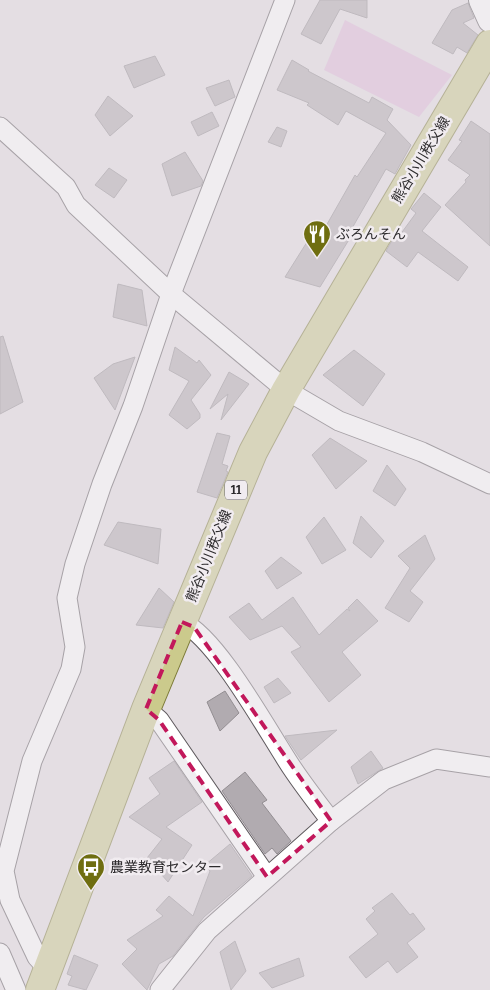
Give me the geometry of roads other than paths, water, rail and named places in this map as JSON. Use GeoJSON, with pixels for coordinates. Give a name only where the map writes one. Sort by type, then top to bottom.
{"type":"FeatureCollection","features":[{"type":"Feature","properties":{"kind":"main road","name":"熊谷小川秩父線"},"geometry":{"type":"LineString","coordinates":[[43,979],[146,709],[249,461],[286,390],[490,44]]}},
{"type":"Feature","properties":{"kind":"street"},"geometry":{"type":"LineString","coordinates":[[43,979],[37,957],[10,900],[2,869],[32,761],[70,669],[75,647],[67,598],[75,564],[102,484],[133,406],[171,294],[285,0]]}},
{"type":"Feature","properties":{"kind":"street"},"geometry":{"type":"LineString","coordinates":[[481,0],[490,20]]}},
{"type":"Feature","properties":{"kind":"street"},"geometry":{"type":"LineString","coordinates":[[0,127],[66,186],[76,205],[171,294],[286,390],[339,421],[422,452],[490,484]]}},
{"type":"Feature","properties":{"kind":"street"},"geometry":{"type":"LineString","coordinates":[[182,622],[194,627],[224,664],[293,769],[331,821]]}},
{"type":"Feature","properties":{"kind":"street"},"geometry":{"type":"LineString","coordinates":[[146,709],[159,720],[267,877]]}},
{"type":"Feature","properties":{"kind":"street"},"geometry":{"type":"LineString","coordinates":[[160,990],[207,931],[331,821],[384,780],[436,759],[490,766]]}},
{"type":"Feature","properties":{"kind":"street"},"geometry":{"type":"LineString","coordinates":[[0,953],[16,990]]}},
{"type":"Feature","properties":{"kind":"place","name":"ぶろんそん"},"geometry":{"type":"Point","coordinates":[317,258]}},
{"type":"Feature","properties":{"kind":"place","name":"農業教育センター"},"geometry":{"type":"Point","coordinates":[91,891]}}]}
